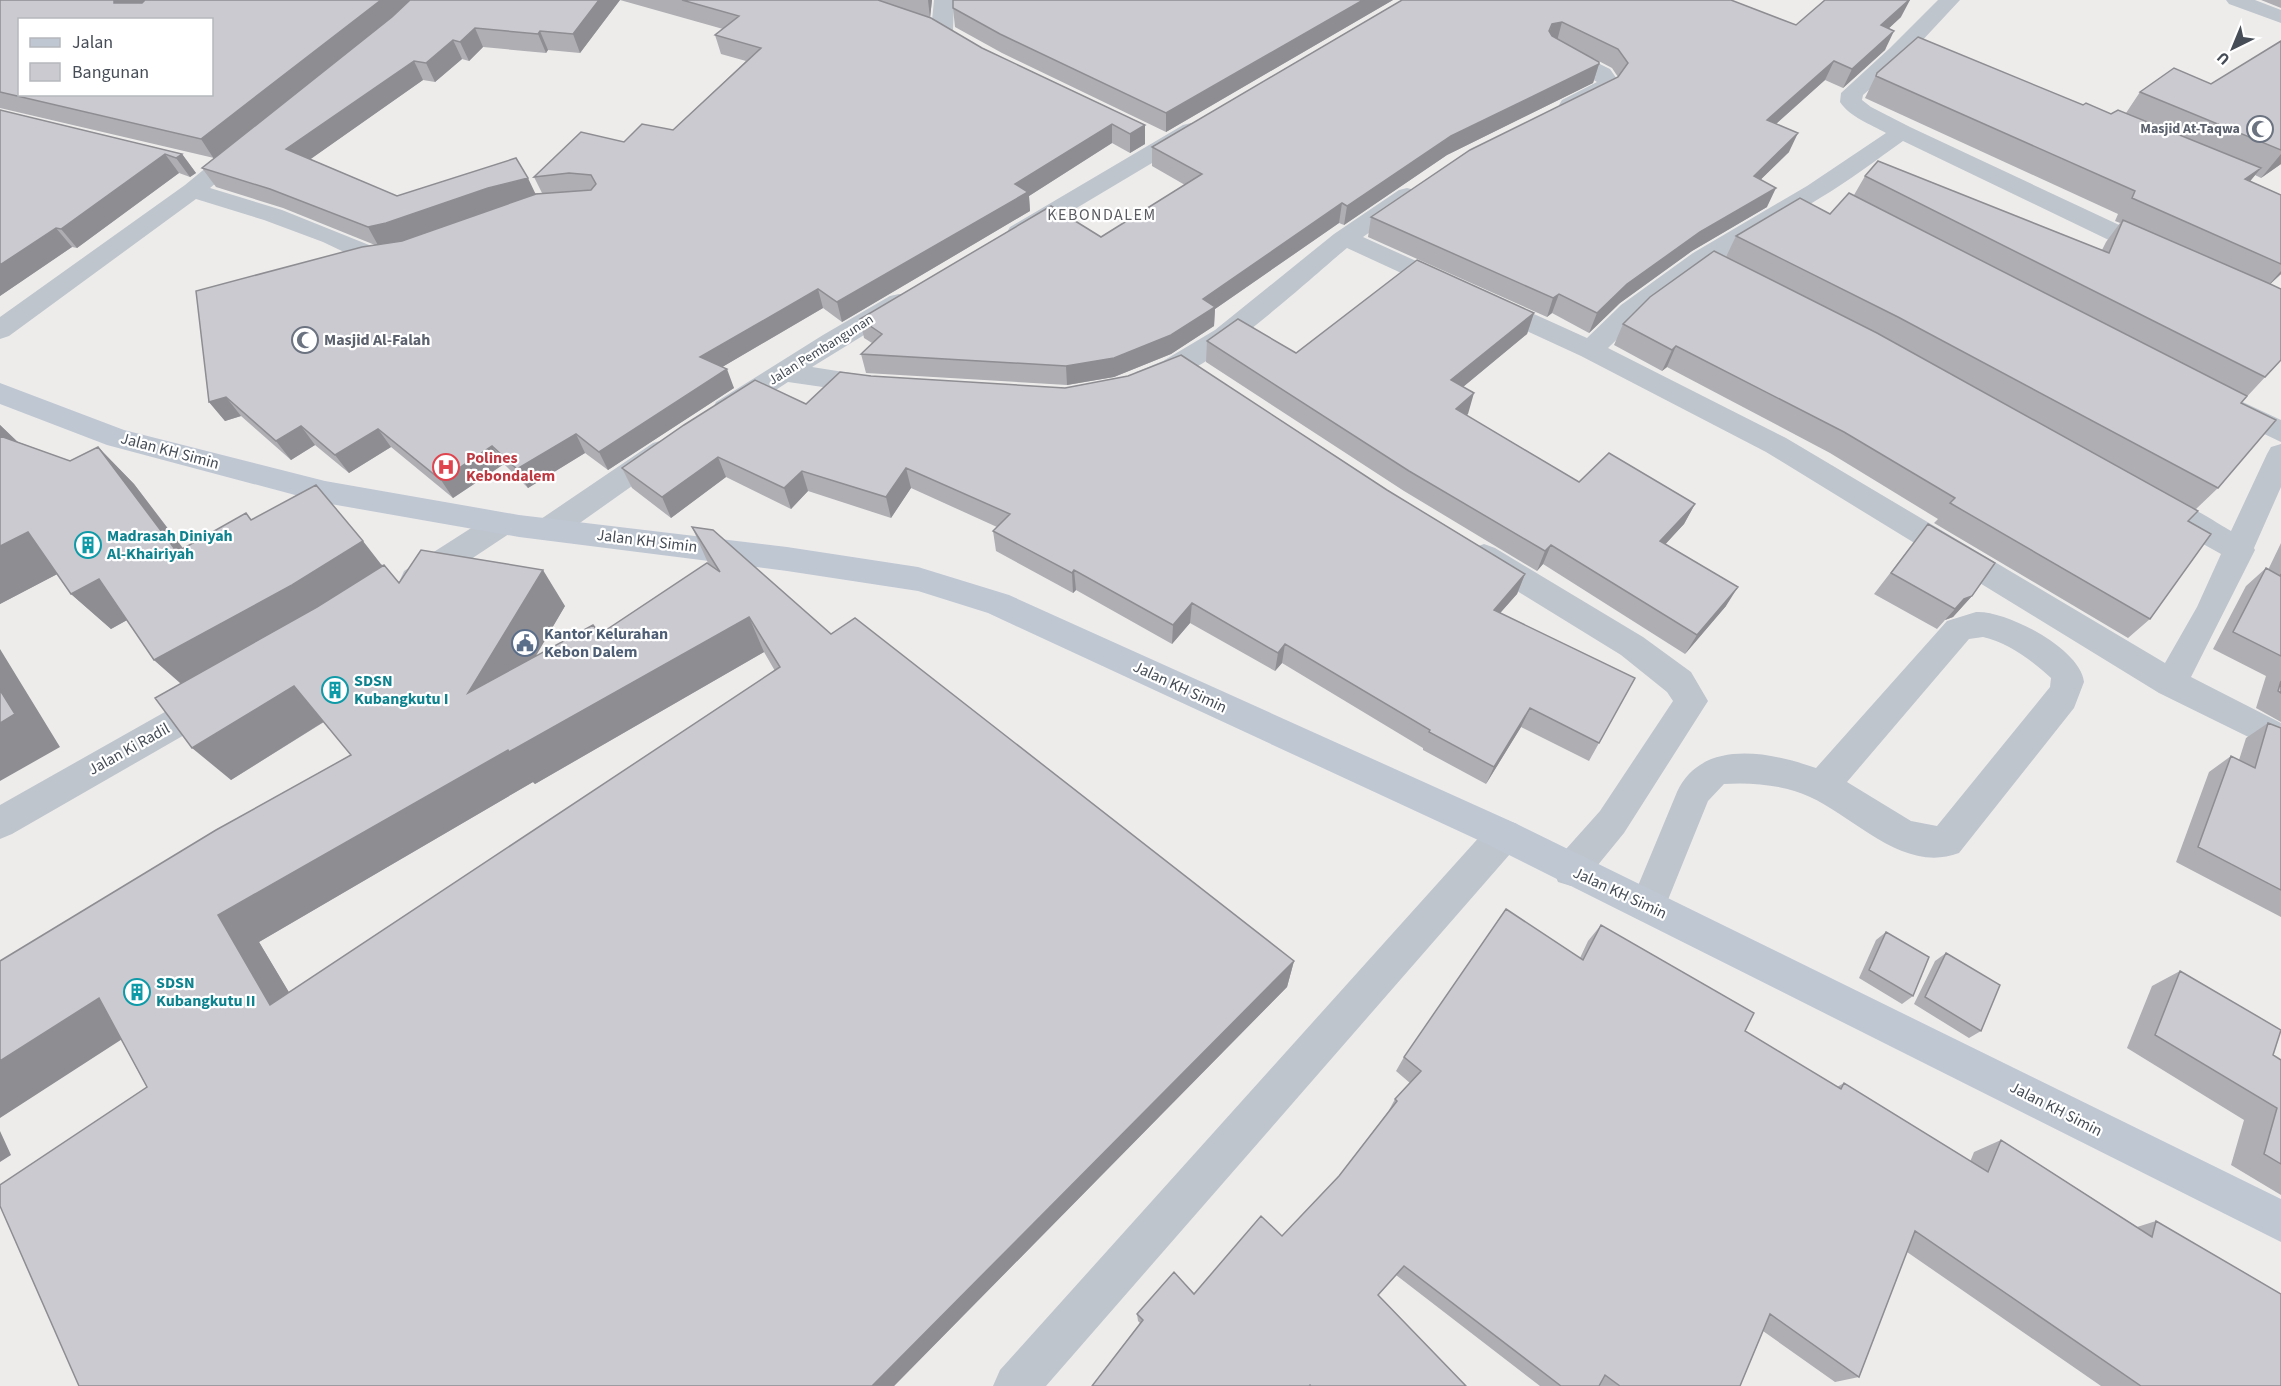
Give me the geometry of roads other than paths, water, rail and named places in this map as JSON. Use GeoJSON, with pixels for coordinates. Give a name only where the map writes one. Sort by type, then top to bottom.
{"type":"FeatureCollection","features":[{"type":"Feature","properties":{"kind":"street"},"geometry":{"type":"LineString","coordinates":[[944,0],[932,28],[963,43]]}},
{"type":"Feature","properties":{"kind":"street"},"geometry":{"type":"LineString","coordinates":[[1950,0],[1923,42],[1852,93],[1851,102],[1863,112],[1902,132],[2175,261]]}},
{"type":"Feature","properties":{"kind":"street"},"geometry":{"type":"LineString","coordinates":[[2236,0],[2281,17]]}},
{"type":"Feature","properties":{"kind":"street"},"geometry":{"type":"LineString","coordinates":[[1550,116],[1602,90],[1608,82],[1602,74],[1557,49]]}},
{"type":"Feature","properties":{"kind":"street"},"geometry":{"type":"LineString","coordinates":[[1003,241],[1157,139],[1214,116]]}},
{"type":"Feature","properties":{"kind":"street"},"geometry":{"type":"LineString","coordinates":[[0,330],[193,190],[263,132]]}},
{"type":"Feature","properties":{"kind":"street"},"geometry":{"type":"LineString","coordinates":[[1590,350],[1630,311],[1702,259],[1825,196],[1902,132]]}},
{"type":"Feature","properties":{"kind":"street"},"geometry":{"type":"LineString","coordinates":[[195,164],[218,169]]}},
{"type":"Feature","properties":{"kind":"street"},"geometry":{"type":"LineString","coordinates":[[1118,388],[1151,377],[1193,370],[1213,342],[1271,299],[1345,238],[1428,181]]}},
{"type":"Feature","properties":{"kind":"street"},"geometry":{"type":"LineString","coordinates":[[193,190],[273,215],[332,237],[376,257],[388,256],[424,244]]}},
{"type":"Feature","properties":{"kind":"street"},"geometry":{"type":"LineString","coordinates":[[1345,238],[1590,350],[1776,445],[2171,683],[2281,739]]}},
{"type":"Feature","properties":{"kind":"street"},"geometry":{"type":"LineString","coordinates":[[1702,259],[1732,274]]}},
{"type":"Feature","properties":{"kind":"street","name":"Jalan Pembangunan"},"geometry":{"type":"LineString","coordinates":[[710,419],[924,287]]}},
{"type":"Feature","properties":{"kind":"street"},"geometry":{"type":"LineString","coordinates":[[785,372],[876,386],[900,387]]}},
{"type":"Feature","properties":{"kind":"street","name":"Jalan KH Simin"},"geometry":{"type":"LineString","coordinates":[[0,393],[117,438],[313,489],[501,524],[787,559],[918,579],[998,604],[1504,835],[2281,1221]]}},
{"type":"Feature","properties":{"kind":"street"},"geometry":{"type":"LineString","coordinates":[[2208,395],[2281,432]]}},
{"type":"Feature","properties":{"kind":"street"},"geometry":{"type":"LineString","coordinates":[[549,529],[681,437]]}},
{"type":"Feature","properties":{"kind":"street"},"geometry":{"type":"LineString","coordinates":[[2171,683],[2211,610],[2240,550],[2281,454]]}},
{"type":"Feature","properties":{"kind":"street"},"geometry":{"type":"LineString","coordinates":[[2146,498],[2240,550]]}},
{"type":"Feature","properties":{"kind":"street"},"geometry":{"type":"LineString","coordinates":[[391,595],[501,524]]}},
{"type":"Feature","properties":{"kind":"street"},"geometry":{"type":"LineString","coordinates":[[1463,543],[1632,646],[1679,682],[1691,702],[1612,822],[1571,870]]}},
{"type":"Feature","properties":{"kind":"street"},"geometry":{"type":"LineString","coordinates":[[1648,905],[1694,792],[1704,780],[1722,770],[1757,768],[1822,786],[1894,828],[1921,840],[1937,844],[1946,842],[2062,698],[2067,689],[2068,677],[2065,669],[2018,638],[1998,629],[1984,624],[1958,630],[1822,786]]}},
{"type":"Feature","properties":{"kind":"street","name":"Jalan Ki Radil"},"geometry":{"type":"LineString","coordinates":[[0,823],[236,689]]}},
{"type":"Feature","properties":{"kind":"street"},"geometry":{"type":"LineString","coordinates":[[1016,1386],[1504,835]]}},
{"type":"Feature","properties":{"kind":"place","name":"Masjid At-Taqwa"},"geometry":{"type":"Point","coordinates":[2260,129]}},
{"type":"Feature","properties":{"kind":"place","name":"Masjid Al-Falah"},"geometry":{"type":"Point","coordinates":[305,340]}},
{"type":"Feature","properties":{"kind":"place","name":"Polines Kebondalem"},"geometry":{"type":"Point","coordinates":[446,467]}},
{"type":"Feature","properties":{"kind":"place","name":"Madrasah Diniyah Al-Khairiyah"},"geometry":{"type":"Point","coordinates":[88,545]}},
{"type":"Feature","properties":{"kind":"place","name":"Kantor Kelurahan Kebon Dalem"},"geometry":{"type":"Point","coordinates":[525,643]}},
{"type":"Feature","properties":{"kind":"place","name":"SDSN Kubangkutu I"},"geometry":{"type":"Point","coordinates":[335,690]}},
{"type":"Feature","properties":{"kind":"place","name":"SDSN Kubangkutu II"},"geometry":{"type":"Point","coordinates":[137,992]}},
{"type":"Feature","properties":{"kind":"district","name":"KEBONDALEM"},"geometry":{"type":"Point","coordinates":[1102,215]}}]}
